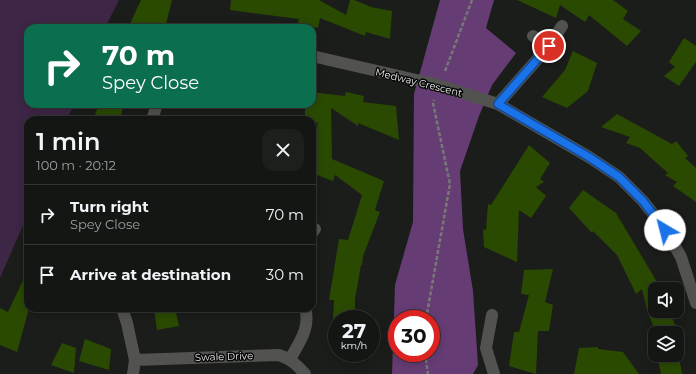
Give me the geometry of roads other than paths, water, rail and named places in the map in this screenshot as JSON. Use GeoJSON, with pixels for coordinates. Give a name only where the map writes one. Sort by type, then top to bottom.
{"type":"FeatureCollection","features":[{"type":"Feature","properties":{"kind":"street"},"geometry":{"type":"LineString","coordinates":[[498,104],[549,46],[562,26]]}},
{"type":"Feature","properties":{"kind":"street"},"geometry":{"type":"LineString","coordinates":[[533,36],[549,46]]}},
{"type":"Feature","properties":{"kind":"street","name":"Medway Crescent"},"geometry":{"type":"LineString","coordinates":[[316,57],[438,85],[498,104],[589,157],[619,177],[643,201],[665,230],[681,257],[696,303]]}},
{"type":"Feature","properties":{"kind":"street"},"geometry":{"type":"LineString","coordinates":[[123,312],[135,360],[133,374]]}},
{"type":"Feature","properties":{"kind":"street"},"geometry":{"type":"LineString","coordinates":[[306,374],[290,359],[306,332],[307,312]]}},
{"type":"Feature","properties":{"kind":"street"},"geometry":{"type":"LineString","coordinates":[[492,315],[486,348],[494,374]]}},
{"type":"Feature","properties":{"kind":"street","name":"Swale Drive"},"geometry":{"type":"LineString","coordinates":[[135,360],[264,355],[279,355],[290,359]]}}]}
